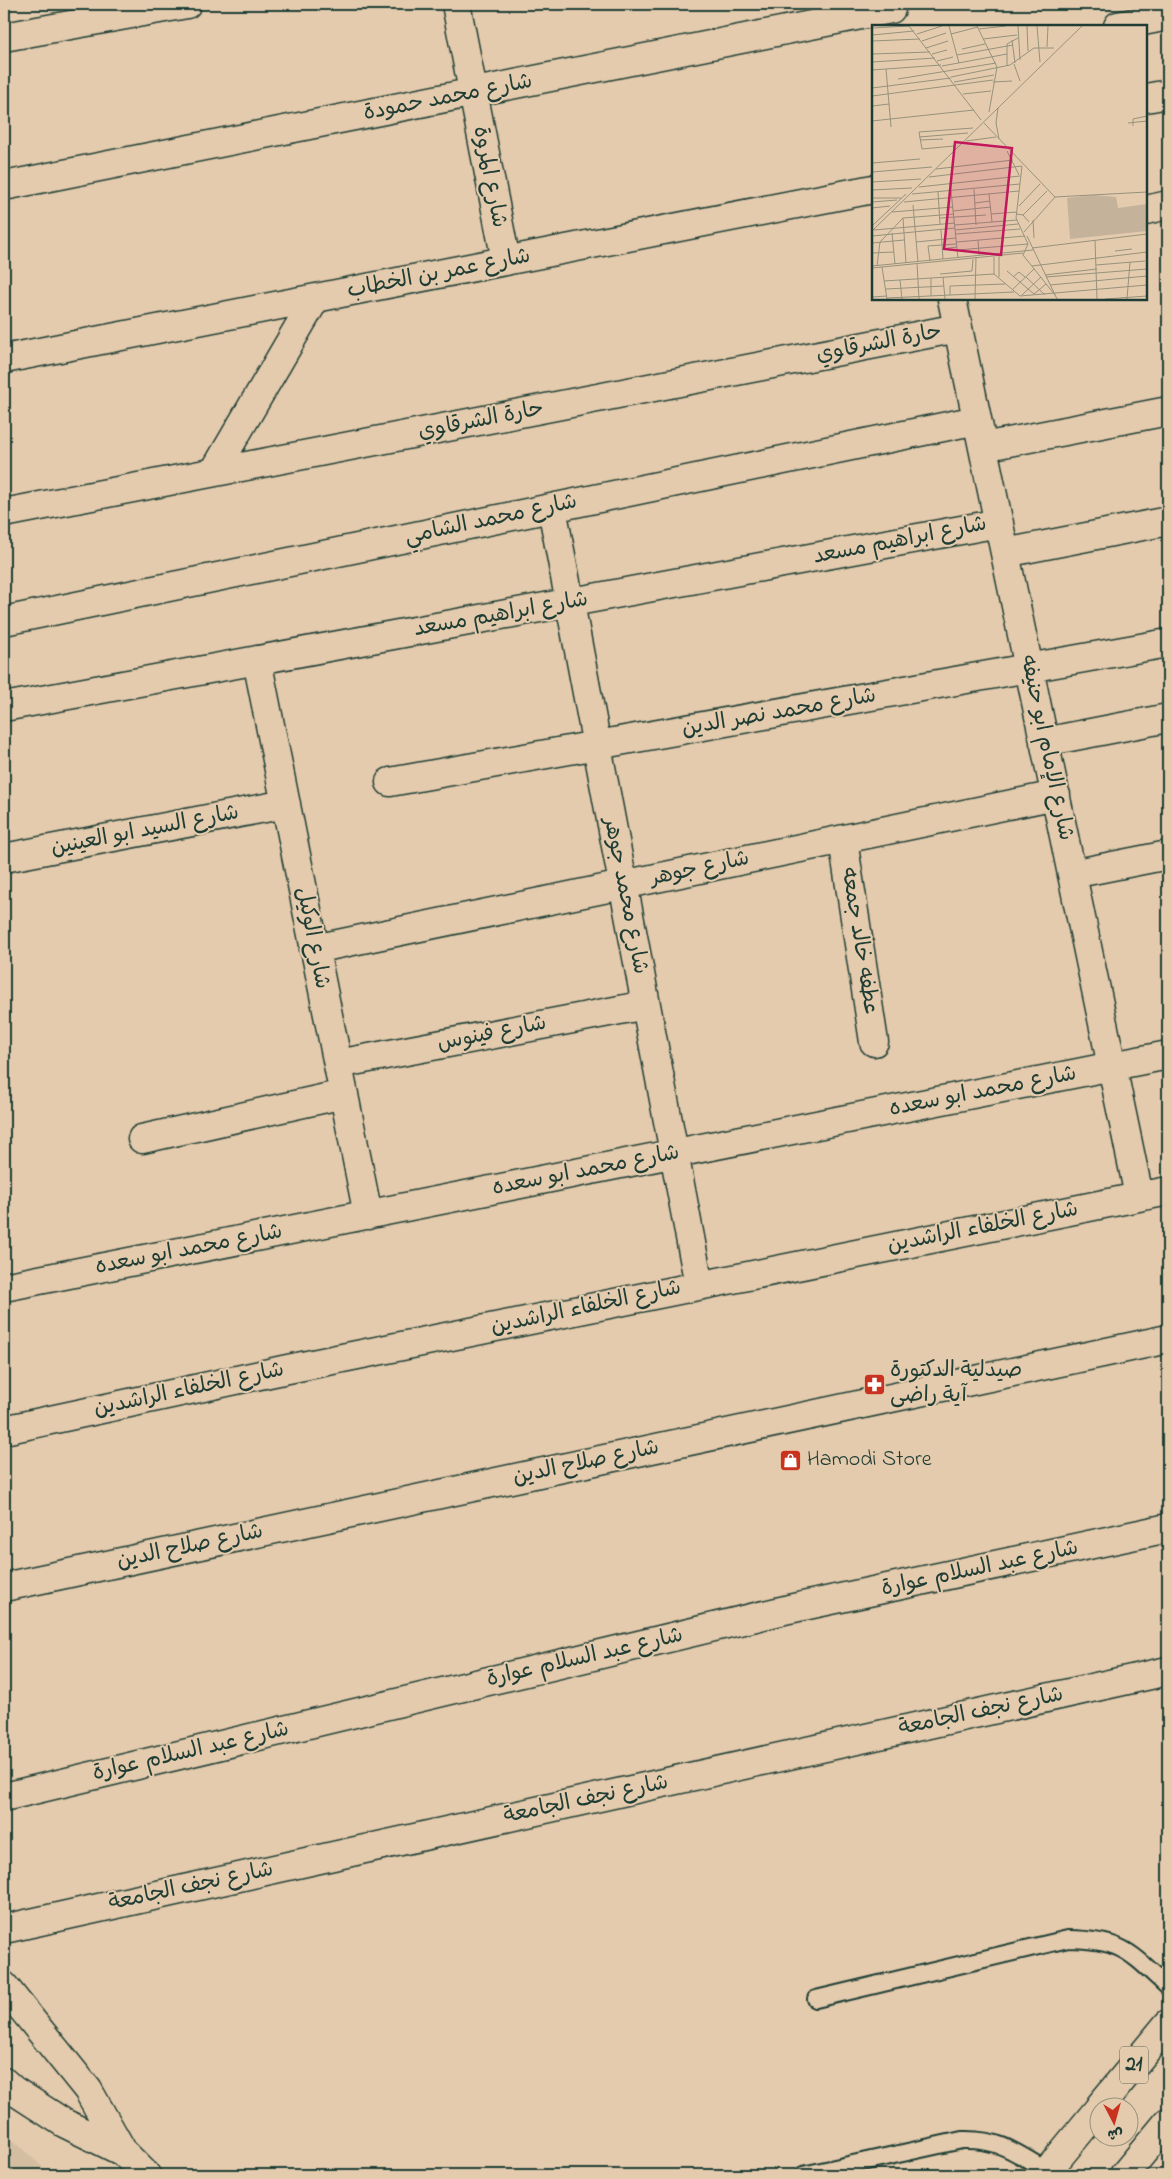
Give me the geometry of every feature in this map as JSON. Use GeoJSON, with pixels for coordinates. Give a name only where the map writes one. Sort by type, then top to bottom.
{"type":"FeatureCollection","features":[{"type":"Feature","properties":{"kind":"main road"},"geometry":{"type":"LineString","coordinates":[[4,38],[187,4]]}},
{"type":"Feature","properties":{"kind":"main road","name":"شارع المروة"},"geometry":{"type":"LineString","coordinates":[[456,4],[506,261]]}},
{"type":"Feature","properties":{"kind":"main road","name":"شارع محمد حمودة"},"geometry":{"type":"LineString","coordinates":[[4,186],[473,93],[892,13]]}},
{"type":"Feature","properties":{"kind":"main road"},"geometry":{"type":"LineString","coordinates":[[1123,25],[1168,16]]}},
{"type":"Feature","properties":{"kind":"main road"},"geometry":{"type":"LineString","coordinates":[[1147,98],[1168,94]]}},
{"type":"Feature","properties":{"kind":"main road","name":"شارع عمر بن الخطاب"},"geometry":{"type":"LineString","coordinates":[[4,360],[872,189]]}},
{"type":"Feature","properties":{"kind":"main road"},"geometry":{"type":"LineString","coordinates":[[1147,210],[1168,205]]}},
{"type":"Feature","properties":{"kind":"main road"},"geometry":{"type":"LineString","coordinates":[[214,472],[315,299]]}},
{"type":"Feature","properties":{"kind":"main road","name":"شارع الإمام ابو حنيفه"},"geometry":{"type":"LineString","coordinates":[[952,300],[1139,1196]]}},
{"type":"Feature","properties":{"kind":"main road","name":"حارة الشرقاوي"},"geometry":{"type":"LineString","coordinates":[[4,513],[958,328]]}},
{"type":"Feature","properties":{"kind":"main road"},"geometry":{"type":"LineString","coordinates":[[983,448],[1168,411]]}},
{"type":"Feature","properties":{"kind":"main road","name":"شارع محمد الشامي"},"geometry":{"type":"LineString","coordinates":[[4,621],[977,420]]}},
{"type":"Feature","properties":{"kind":"main road","name":"شارع محمد جوهر"},"geometry":{"type":"LineString","coordinates":[[552,508],[699,1285]]}},
{"type":"Feature","properties":{"kind":"main road"},"geometry":{"type":"LineString","coordinates":[[1005,553],[1168,521]]}},
{"type":"Feature","properties":{"kind":"main road","name":"شارع ابراهيم مسعد"},"geometry":{"type":"LineString","coordinates":[[4,707],[999,523]]}},
{"type":"Feature","properties":{"kind":"main road","name":"شارع محمد نصر الدين"},"geometry":{"type":"LineString","coordinates":[[390,782],[1168,643]]}},
{"type":"Feature","properties":{"kind":"main road","name":"شارع الوكيل"},"geometry":{"type":"LineString","coordinates":[[257,660],[368,1215]]}},
{"type":"Feature","properties":{"kind":"main road"},"geometry":{"type":"LineString","coordinates":[[1044,742],[1168,718]]}},
{"type":"Feature","properties":{"kind":"main road","name":"شارع جوهر"},"geometry":{"type":"LineString","coordinates":[[314,948],[1056,796]]}},
{"type":"Feature","properties":{"kind":"main road","name":"شارع السيد ابو العينين"},"geometry":{"type":"LineString","coordinates":[[4,858],[286,804]]}},
{"type":"Feature","properties":{"kind":"main road","name":"عطفه خالد جمعه"},"geometry":{"type":"LineString","coordinates":[[843,840],[874,1042]]}},
{"type":"Feature","properties":{"kind":"main road"},"geometry":{"type":"LineString","coordinates":[[1072,874],[1168,856]]}},
{"type":"Feature","properties":{"kind":"main road","name":"شارع فينوس"},"geometry":{"type":"LineString","coordinates":[[338,1064],[646,1005]]}},
{"type":"Feature","properties":{"kind":"main road","name":"شارع محمد ابو سعده"},"geometry":{"type":"LineString","coordinates":[[4,1287],[1168,1055]]}},
{"type":"Feature","properties":{"kind":"main road"},"geometry":{"type":"LineString","coordinates":[[142,1139],[344,1094]]}},
{"type":"Feature","properties":{"kind":"main road","name":"شارع الخلفاء الراشدين"},"geometry":{"type":"LineString","coordinates":[[4,1430],[699,1285],[1168,1191]]}},
{"type":"Feature","properties":{"kind":"main road","name":"شارع صلاح الدين"},"geometry":{"type":"LineString","coordinates":[[4,1586],[1168,1339]]}},
{"type":"Feature","properties":{"kind":"main road","name":"شارع عبد السلام عوارة"},"geometry":{"type":"LineString","coordinates":[[4,1797],[789,1609],[1168,1528]]}},
{"type":"Feature","properties":{"kind":"main road","name":"شارع نجف الجامعة"},"geometry":{"type":"LineString","coordinates":[[4,1929],[1168,1671]]}},
{"type":"Feature","properties":{"kind":"main road"},"geometry":{"type":"LineString","coordinates":[[4,1986],[88,2090],[123,2152],[146,2175]]}},
{"type":"Feature","properties":{"kind":"main road","name":"21"},"geometry":{"type":"LineString","coordinates":[[1109,2096],[1168,2024]]}},
{"type":"Feature","properties":{"kind":"main road"},"geometry":{"type":"LineString","coordinates":[[4,2082],[13,2090],[64,2122],[123,2152]]}},
{"type":"Feature","properties":{"kind":"main road","name":"21"},"geometry":{"type":"LineString","coordinates":[[1045,2173],[1090,2119]]}},
{"type":"Feature","properties":{"kind":"main road"},"geometry":{"type":"LineString","coordinates":[[1124,2175],[1168,2122]]}},
{"type":"Feature","properties":{"kind":"lane"},"geometry":{"type":"LineString","coordinates":[[816,2000],[1068,1939],[1098,1941],[1127,1949],[1168,1987]]}},
{"type":"Feature","properties":{"kind":"lane"},"geometry":{"type":"LineString","coordinates":[[803,2175],[962,2140],[979,2139],[1002,2144],[1045,2173]]}},
{"type":"Feature","properties":{"kind":"shaded area"},"geometry":{"type":"Polygon","coordinates":[[[4,2132],[47,2171],[52,2175],[4,2175],[4,2132]]]}},
{"type":"Feature","properties":{"kind":"place","name":"صيدلية الدكتورة آية راضى"},"geometry":{"type":"Point","coordinates":[874,1384]}},
{"type":"Feature","properties":{"kind":"place","name":"Hamodi Store"},"geometry":{"type":"Point","coordinates":[791,1460]}}]}
